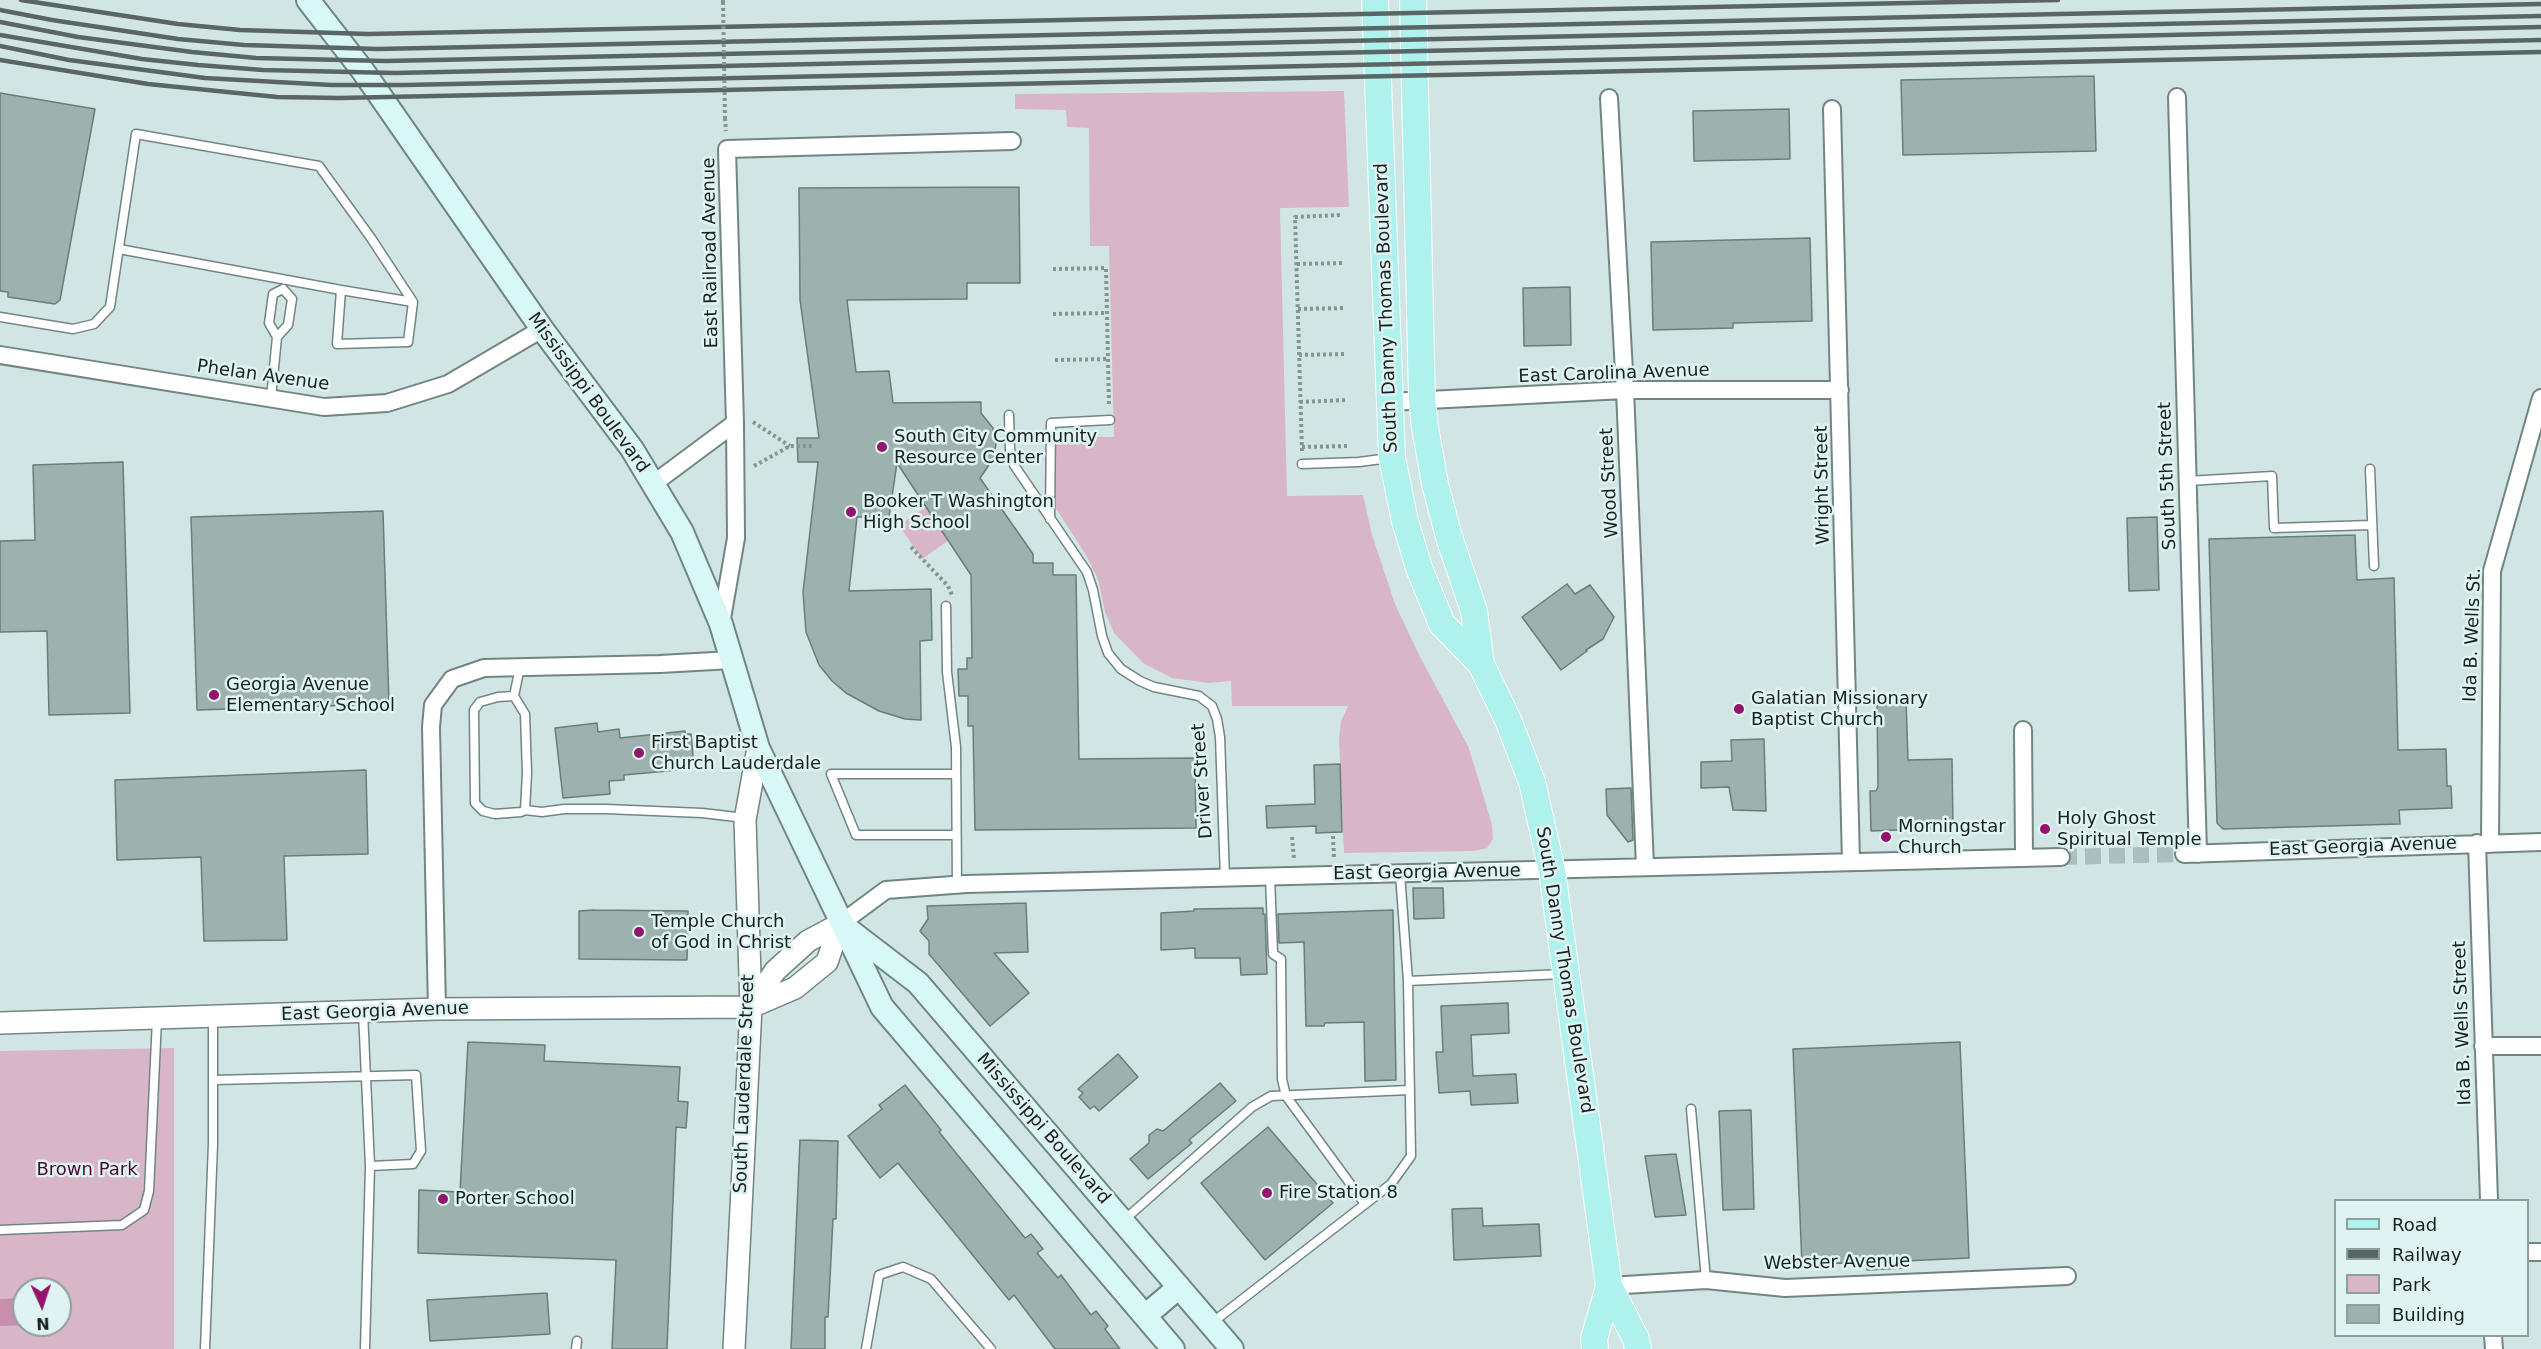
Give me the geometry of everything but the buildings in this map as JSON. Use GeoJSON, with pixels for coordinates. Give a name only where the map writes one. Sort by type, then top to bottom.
{"type":"FeatureCollection","features":[{"type":"Feature","properties":{"kind":"main road","name":"Mississippi Boulevard"},"geometry":{"type":"LineString","coordinates":[[308,0],[363,71],[542,329],[632,449],[682,532],[721,624],[758,748],[840,924],[882,1007],[1173,1349]]}},
{"type":"Feature","properties":{"kind":"main road","name":"South Danny Thomas Boulevard"},"geometry":{"type":"LineString","coordinates":[[1375,0],[1392,458],[1405,521],[1419,568],[1442,624],[1481,664]]}},
{"type":"Feature","properties":{"kind":"main road","name":"South Danny Thomas Boulevard"},"geometry":{"type":"LineString","coordinates":[[1413,0],[1422,400],[1434,484],[1474,611],[1481,664],[1508,720],[1532,782],[1552,871],[1609,1286],[1636,1339],[1638,1349]]}},
{"type":"Feature","properties":{"kind":"main road","name":"Mississippi Boulevard"},"geometry":{"type":"LineString","coordinates":[[840,924],[918,983],[1232,1349]]}},
{"type":"Feature","properties":{"kind":"main road","name":"South Danny Thomas Boulevard"},"geometry":{"type":"LineString","coordinates":[[1595,1349],[1594,1339],[1609,1286]]}},
{"type":"Feature","properties":{"kind":"main road"},"geometry":{"type":"LineString","coordinates":[[1144,1316],[1179,1287]]}},
{"type":"Feature","properties":{"kind":"street","name":"South 5th Street"},"geometry":{"type":"LineString","coordinates":[[2177,97],[2188,481],[2191,854]]}},
{"type":"Feature","properties":{"kind":"street","name":"Wood Street"},"geometry":{"type":"LineString","coordinates":[[1609,98],[1625,390],[1645,866]]}},
{"type":"Feature","properties":{"kind":"street","name":"Wright Street"},"geometry":{"type":"LineString","coordinates":[[1832,109],[1851,861]]}},
{"type":"Feature","properties":{"kind":"street","name":"East Railroad Avenue"},"geometry":{"type":"LineString","coordinates":[[721,624],[736,538],[727,149],[1012,141]]}},
{"type":"Feature","properties":{"kind":"street","name":"Phelan Avenue"},"geometry":{"type":"LineString","coordinates":[[0,354],[324,407],[387,403],[448,384],[542,329]]}},
{"type":"Feature","properties":{"kind":"street","name":"East Carolina Avenue"},"geometry":{"type":"LineString","coordinates":[[1389,402],[1625,390],[1840,390]]}},
{"type":"Feature","properties":{"kind":"street","name":"Ida B. Wells St."},"geometry":{"type":"LineString","coordinates":[[2484,843],[2492,571],[2541,398]]}},
{"type":"Feature","properties":{"kind":"street"},"geometry":{"type":"LineString","coordinates":[[653,484],[734,416]]}},
{"type":"Feature","properties":{"kind":"street"},"geometry":{"type":"LineString","coordinates":[[437,1009],[431,727],[433,705],[452,679],[484,668],[732,660]]}},
{"type":"Feature","properties":{"kind":"street"},"geometry":{"type":"LineString","coordinates":[[2022,730],[2024,858]]}},
{"type":"Feature","properties":{"kind":"street","name":"South Lauderdale Street"},"geometry":{"type":"LineString","coordinates":[[734,1349],[751,1007],[746,818],[758,748]]}},
{"type":"Feature","properties":{"kind":"street","name":"East Georgia Avenue"},"geometry":{"type":"LineString","coordinates":[[2191,854],[2541,842]]}},
{"type":"Feature","properties":{"kind":"street","name":"Ida B. Wells Street"},"geometry":{"type":"LineString","coordinates":[[2484,843],[2483,1046],[2489,1199]]}},
{"type":"Feature","properties":{"kind":"street","name":"East Georgia Avenue"},"geometry":{"type":"LineString","coordinates":[[0,1023],[437,1009],[751,1007],[795,988],[827,962],[840,924],[886,890],[957,885],[2061,857]]}},
{"type":"Feature","properties":{"kind":"street"},"geometry":{"type":"LineString","coordinates":[[2483,1046],[2541,1046]]}},
{"type":"Feature","properties":{"kind":"street","name":"Webster Avenue"},"geometry":{"type":"LineString","coordinates":[[1609,1286],[1706,1280],[1785,1288],[2067,1276]]}},
{"type":"Feature","properties":{"kind":"lane"},"geometry":{"type":"LineString","coordinates":[[0,317],[73,329],[94,324],[110,307],[136,134],[319,166],[371,238],[413,302],[408,342],[337,344],[341,291]]}},
{"type":"Feature","properties":{"kind":"lane"},"geometry":{"type":"LineString","coordinates":[[119,249],[341,291],[413,302]]}},
{"type":"Feature","properties":{"kind":"lane"},"geometry":{"type":"LineString","coordinates":[[277,337],[288,325],[292,299],[283,289],[284,279]]}},
{"type":"Feature","properties":{"kind":"lane"},"geometry":{"type":"LineString","coordinates":[[271,398],[277,337],[269,323],[273,294],[283,289]]}},
{"type":"Feature","properties":{"kind":"lane","name":"Driver Street"},"geometry":{"type":"LineString","coordinates":[[1009,415],[1010,450],[1014,465],[1087,572],[1108,653],[1121,669],[1154,687],[1199,696],[1212,706],[1220,737],[1225,878]]}},
{"type":"Feature","properties":{"kind":"lane"},"geometry":{"type":"LineString","coordinates":[[1050,519],[1051,423],[1110,420]]}},
{"type":"Feature","properties":{"kind":"lane"},"geometry":{"type":"LineString","coordinates":[[1302,464],[1392,458]]}},
{"type":"Feature","properties":{"kind":"lane"},"geometry":{"type":"LineString","coordinates":[[2370,469],[2374,566]]}},
{"type":"Feature","properties":{"kind":"lane"},"geometry":{"type":"LineString","coordinates":[[2188,481],[2272,476],[2274,528],[2372,525]]}},
{"type":"Feature","properties":{"kind":"lane"},"geometry":{"type":"LineString","coordinates":[[945,606],[947,672],[956,747],[957,885]]}},
{"type":"Feature","properties":{"kind":"lane"},"geometry":{"type":"LineString","coordinates":[[520,667],[514,696],[525,714],[527,773],[525,810]]}},
{"type":"Feature","properties":{"kind":"lane"},"geometry":{"type":"LineString","coordinates":[[514,696],[480,702],[474,710],[475,803],[483,811],[495,814],[525,810],[542,812],[564,809],[606,809],[702,813],[746,818]]}},
{"type":"Feature","properties":{"kind":"lane"},"geometry":{"type":"LineString","coordinates":[[956,774],[831,774],[856,835],[956,835]]}},
{"type":"Feature","properties":{"kind":"lane"},"geometry":{"type":"LineString","coordinates":[[1210,1324],[1391,1184],[1411,1156],[1408,981],[1400,874]]}},
{"type":"Feature","properties":{"kind":"lane"},"geometry":{"type":"LineString","coordinates":[[1270,877],[1273,954],[1281,959],[1282,1079],[1286,1096],[1365,1204]]}},
{"type":"Feature","properties":{"kind":"lane"},"geometry":{"type":"LineString","coordinates":[[1408,981],[1566,974]]}},
{"type":"Feature","properties":{"kind":"lane"},"geometry":{"type":"LineString","coordinates":[[363,1011],[370,1166],[365,1349]]}},
{"type":"Feature","properties":{"kind":"lane"},"geometry":{"type":"LineString","coordinates":[[206,1349],[213,1144],[213,1017]]}},
{"type":"Feature","properties":{"kind":"lane"},"geometry":{"type":"LineString","coordinates":[[0,1230],[122,1224],[144,1210],[149,1191],[157,1018]]}},
{"type":"Feature","properties":{"kind":"lane"},"geometry":{"type":"LineString","coordinates":[[214,1080],[416,1075],[421,1151],[413,1164],[370,1166]]}},
{"type":"Feature","properties":{"kind":"lane"},"geometry":{"type":"LineString","coordinates":[[1123,1222],[1252,1107],[1271,1096],[1410,1090]]}},
{"type":"Feature","properties":{"kind":"lane"},"geometry":{"type":"LineString","coordinates":[[1691,1109],[1706,1280]]}},
{"type":"Feature","properties":{"kind":"lane"},"geometry":{"type":"LineString","coordinates":[[866,1349],[879,1275],[903,1267],[931,1279],[991,1349]]}},
{"type":"Feature","properties":{"kind":"path"},"geometry":{"type":"LineString","coordinates":[[723,1],[725,118]]}},
{"type":"Feature","properties":{"kind":"path"},"geometry":{"type":"LineString","coordinates":[[1302,464],[1295,217],[1342,215]]}},
{"type":"Feature","properties":{"kind":"path"},"geometry":{"type":"LineString","coordinates":[[1297,264],[1343,262]]}},
{"type":"Feature","properties":{"kind":"path"},"geometry":{"type":"LineString","coordinates":[[1053,269],[1106,268],[1110,420]]}},
{"type":"Feature","properties":{"kind":"path"},"geometry":{"type":"LineString","coordinates":[[1298,309],[1344,308]]}},
{"type":"Feature","properties":{"kind":"path"},"geometry":{"type":"LineString","coordinates":[[1053,314],[1106,313]]}},
{"type":"Feature","properties":{"kind":"path"},"geometry":{"type":"LineString","coordinates":[[1299,355],[1345,354]]}},
{"type":"Feature","properties":{"kind":"path"},"geometry":{"type":"LineString","coordinates":[[1055,360],[1108,359]]}},
{"type":"Feature","properties":{"kind":"path"},"geometry":{"type":"LineString","coordinates":[[1300,402],[1347,400]]}},
{"type":"Feature","properties":{"kind":"path"},"geometry":{"type":"LineString","coordinates":[[734,416],[790,446],[813,446]]}},
{"type":"Feature","properties":{"kind":"path"},"geometry":{"type":"LineString","coordinates":[[735,476],[790,446]]}},
{"type":"Feature","properties":{"kind":"path"},"geometry":{"type":"LineString","coordinates":[[1302,447],[1347,446]]}},
{"type":"Feature","properties":{"kind":"path"},"geometry":{"type":"LineString","coordinates":[[911,547],[948,586],[952,594],[945,606]]}},
{"type":"Feature","properties":{"kind":"path"},"geometry":{"type":"LineString","coordinates":[[1333,836],[1334,859]]}},
{"type":"Feature","properties":{"kind":"path"},"geometry":{"type":"LineString","coordinates":[[1292,837],[1294,860]]}},
{"type":"Feature","properties":{"kind":"green space"},"geometry":{"type":"Polygon","coordinates":[[[1344,91],[1349,207],[1280,208],[1287,496],[1363,495],[1372,535],[1395,604],[1420,657],[1468,746],[1479,781],[1492,825],[1493,839],[1487,848],[1474,851],[1344,853],[1339,739],[1341,721],[1348,706],[1232,706],[1231,681],[1209,683],[1172,678],[1143,663],[1114,633],[1105,612],[1098,579],[1086,555],[1055,507],[1053,436],[1114,437],[1109,246],[1090,246],[1089,128],[1067,127],[1066,110],[1015,109],[1015,94],[1344,91]]]}},
{"type":"Feature","properties":{"kind":"green space"},"geometry":{"type":"Polygon","coordinates":[[[926,507],[949,540],[922,559],[899,525],[926,507]]]}},
{"type":"Feature","properties":{"kind":"green space","name":"Brown Park"},"geometry":{"type":"Polygon","coordinates":[[[174,1048],[174,1349],[0,1349],[0,1051],[174,1048]]]}},
{"type":"Feature","properties":{"kind":"shaded area"},"geometry":{"type":"Polygon","coordinates":[[[12,1298],[12,1326],[0,1326],[0,1299],[12,1298]]]}},
{"type":"Feature","properties":{"kind":"tunnel"},"geometry":{"type":"LineString","coordinates":[[2061,857],[2184,854]]}},
{"type":"Feature","properties":{"kind":"railway"},"geometry":{"type":"LineString","coordinates":[[21,0],[178,24],[240,30],[368,34],[2058,0]]}},
{"type":"Feature","properties":{"kind":"railway"},"geometry":{"type":"LineString","coordinates":[[0,10],[178,39],[244,45],[378,49],[2541,4]]}},
{"type":"Feature","properties":{"kind":"railway"},"geometry":{"type":"LineString","coordinates":[[0,22],[78,37],[192,52],[256,58],[386,61],[2541,16]]}},
{"type":"Feature","properties":{"kind":"railway"},"geometry":{"type":"LineString","coordinates":[[0,35],[142,59],[198,65],[263,70],[395,73],[2541,27]]}},
{"type":"Feature","properties":{"kind":"railway"},"geometry":{"type":"LineString","coordinates":[[0,46],[69,60],[205,78],[331,85],[405,85],[2541,40]]}},
{"type":"Feature","properties":{"kind":"railway"},"geometry":{"type":"LineString","coordinates":[[0,60],[148,84],[277,97],[339,98],[2541,52]]}},
{"type":"Feature","properties":{"kind":"place","name":"South City Community Resource Center"},"geometry":{"type":"Point","coordinates":[882,447]}},
{"type":"Feature","properties":{"kind":"place","name":"Booker T Washington High School"},"geometry":{"type":"Point","coordinates":[851,512]}},
{"type":"Feature","properties":{"kind":"place","name":"Georgia Avenue Elementary School"},"geometry":{"type":"Point","coordinates":[214,695]}},
{"type":"Feature","properties":{"kind":"place","name":"Galatian Missionary Baptist Church"},"geometry":{"type":"Point","coordinates":[1739,709]}},
{"type":"Feature","properties":{"kind":"place","name":"First Baptist Church Lauderdale"},"geometry":{"type":"Point","coordinates":[639,753]}},
{"type":"Feature","properties":{"kind":"place","name":"Holy Ghost Spiritual Temple"},"geometry":{"type":"Point","coordinates":[2045,829]}},
{"type":"Feature","properties":{"kind":"place","name":"Morningstar Church"},"geometry":{"type":"Point","coordinates":[1886,837]}},
{"type":"Feature","properties":{"kind":"place","name":"Temple Church of God in Christ"},"geometry":{"type":"Point","coordinates":[639,932]}},
{"type":"Feature","properties":{"kind":"place","name":"Fire Station 8"},"geometry":{"type":"Point","coordinates":[1267,1193]}},
{"type":"Feature","properties":{"kind":"place","name":"Porter School"},"geometry":{"type":"Point","coordinates":[443,1199]}}]}
